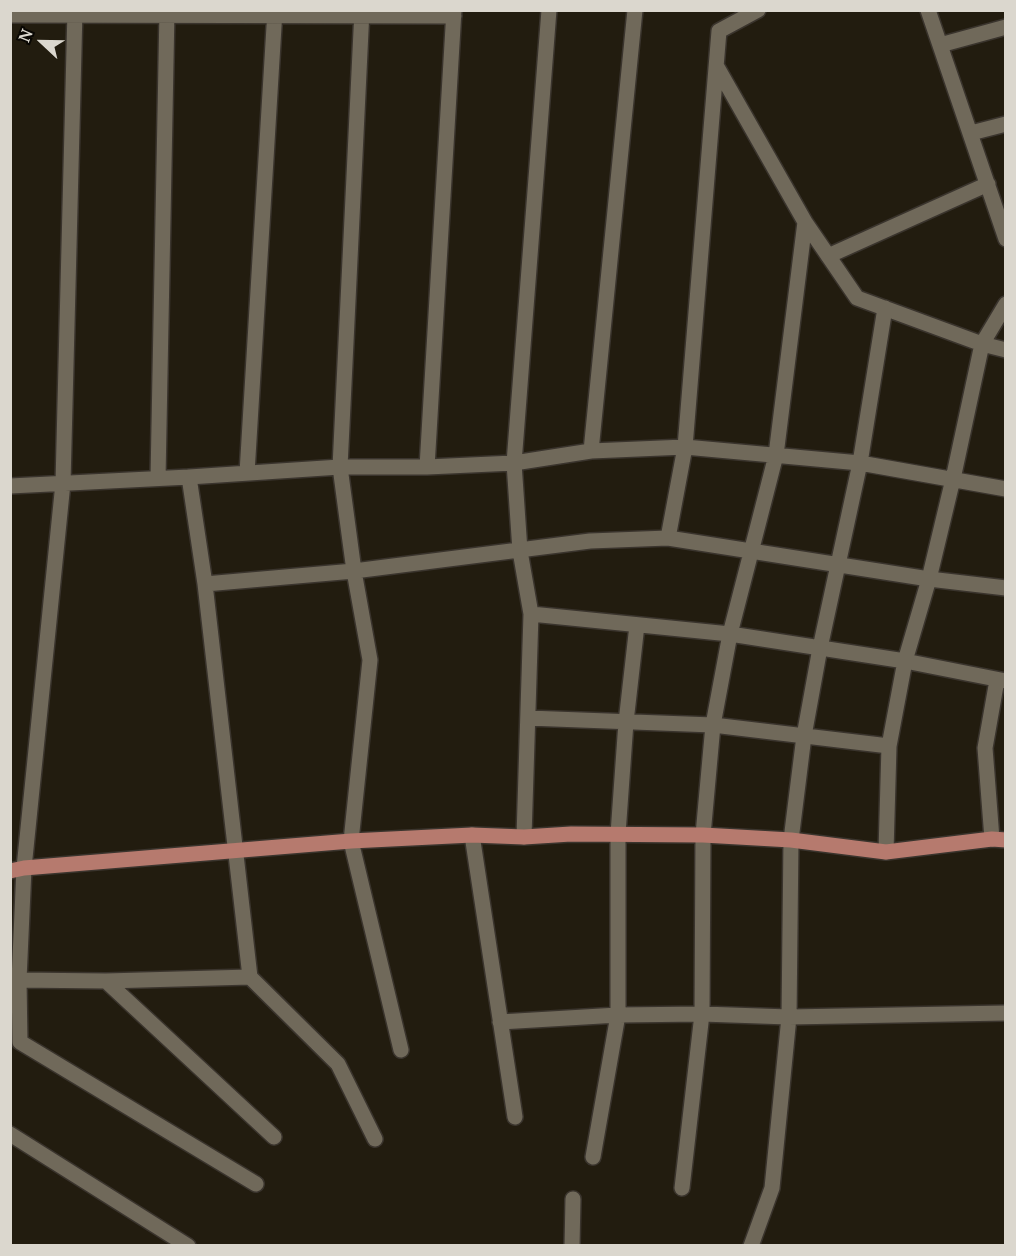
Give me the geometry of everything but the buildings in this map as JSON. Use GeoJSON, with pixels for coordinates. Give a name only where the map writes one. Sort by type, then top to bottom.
{"type":"FeatureCollection","features":[{"type":"Feature","properties":{"kind":"main road"},"geometry":{"type":"LineString","coordinates":[[17,870],[351,842],[472,835],[524,837],[571,834],[703,835],[790,840],[886,852],[999,839]]}},
{"type":"Feature","properties":{"kind":"street"},"geometry":{"type":"LineString","coordinates":[[524,837],[531,614],[520,550],[514,463],[549,10]]}},
{"type":"Feature","properties":{"kind":"street"},"geometry":{"type":"LineString","coordinates":[[591,451],[635,10]]}},
{"type":"Feature","properties":{"kind":"street"},"geometry":{"type":"LineString","coordinates":[[668,538],[686,447],[719,32],[758,10]]}},
{"type":"Feature","properties":{"kind":"street"},"geometry":{"type":"LineString","coordinates":[[928,10],[1005,239]]}},
{"type":"Feature","properties":{"kind":"street"},"geometry":{"type":"LineString","coordinates":[[75,13],[63,483],[17,870],[20,1042],[256,1184]]}},
{"type":"Feature","properties":{"kind":"street"},"geometry":{"type":"LineString","coordinates":[[158,478],[167,13]]}},
{"type":"Feature","properties":{"kind":"street"},"geometry":{"type":"LineString","coordinates":[[247,473],[275,13]]}},
{"type":"Feature","properties":{"kind":"street"},"geometry":{"type":"LineString","coordinates":[[362,13],[340,467],[354,571],[370,660],[351,842],[401,1050]]}},
{"type":"Feature","properties":{"kind":"street"},"geometry":{"type":"LineString","coordinates":[[10,15],[454,13],[427,467]]}},
{"type":"Feature","properties":{"kind":"street"},"geometry":{"type":"LineString","coordinates":[[940,45],[1005,27]]}},
{"type":"Feature","properties":{"kind":"street"},"geometry":{"type":"LineString","coordinates":[[717,67],[804,222],[857,297],[1005,351]]}},
{"type":"Feature","properties":{"kind":"street"},"geometry":{"type":"LineString","coordinates":[[971,133],[1005,124]]}},
{"type":"Feature","properties":{"kind":"street"},"geometry":{"type":"LineString","coordinates":[[828,256],[988,184]]}},
{"type":"Feature","properties":{"kind":"street"},"geometry":{"type":"LineString","coordinates":[[682,1188],[702,1014],[703,835],[713,725],[730,634],[776,456],[804,222]]}},
{"type":"Feature","properties":{"kind":"street"},"geometry":{"type":"LineString","coordinates":[[886,852],[889,746],[905,661],[929,579],[982,344],[1005,304]]}},
{"type":"Feature","properties":{"kind":"street"},"geometry":{"type":"LineString","coordinates":[[751,1245],[772,1188],[789,1017],[790,840],[804,736],[820,648],[860,463],[885,308]]}},
{"type":"Feature","properties":{"kind":"street"},"geometry":{"type":"LineString","coordinates":[[10,486],[340,467],[427,467],[514,463],[591,451],[686,447],[860,463],[1005,489]]}},
{"type":"Feature","properties":{"kind":"street"},"geometry":{"type":"LineString","coordinates":[[189,477],[205,584],[250,977],[338,1064],[375,1139]]}},
{"type":"Feature","properties":{"kind":"street"},"geometry":{"type":"LineString","coordinates":[[205,584],[354,571],[590,541],[668,538],[929,579],[1005,588]]}},
{"type":"Feature","properties":{"kind":"street"},"geometry":{"type":"LineString","coordinates":[[531,614],[730,634],[905,661],[1001,681],[985,748],[999,839]]}},
{"type":"Feature","properties":{"kind":"street"},"geometry":{"type":"LineString","coordinates":[[592,1157],[618,1016],[618,834],[637,625]]}},
{"type":"Feature","properties":{"kind":"street"},"geometry":{"type":"LineString","coordinates":[[528,718],[713,725],[889,746]]}},
{"type":"Feature","properties":{"kind":"street"},"geometry":{"type":"LineString","coordinates":[[472,835],[515,1117]]}},
{"type":"Feature","properties":{"kind":"street"},"geometry":{"type":"LineString","coordinates":[[19,980],[106,981],[250,977]]}},
{"type":"Feature","properties":{"kind":"street"},"geometry":{"type":"LineString","coordinates":[[106,981],[274,1137]]}},
{"type":"Feature","properties":{"kind":"street"},"geometry":{"type":"LineString","coordinates":[[500,1022],[702,1014],[789,1017],[1005,1013]]}},
{"type":"Feature","properties":{"kind":"street"},"geometry":{"type":"LineString","coordinates":[[10,1134],[188,1245]]}},
{"type":"Feature","properties":{"kind":"street"},"geometry":{"type":"LineString","coordinates":[[572,1245],[573,1199]]}}]}
